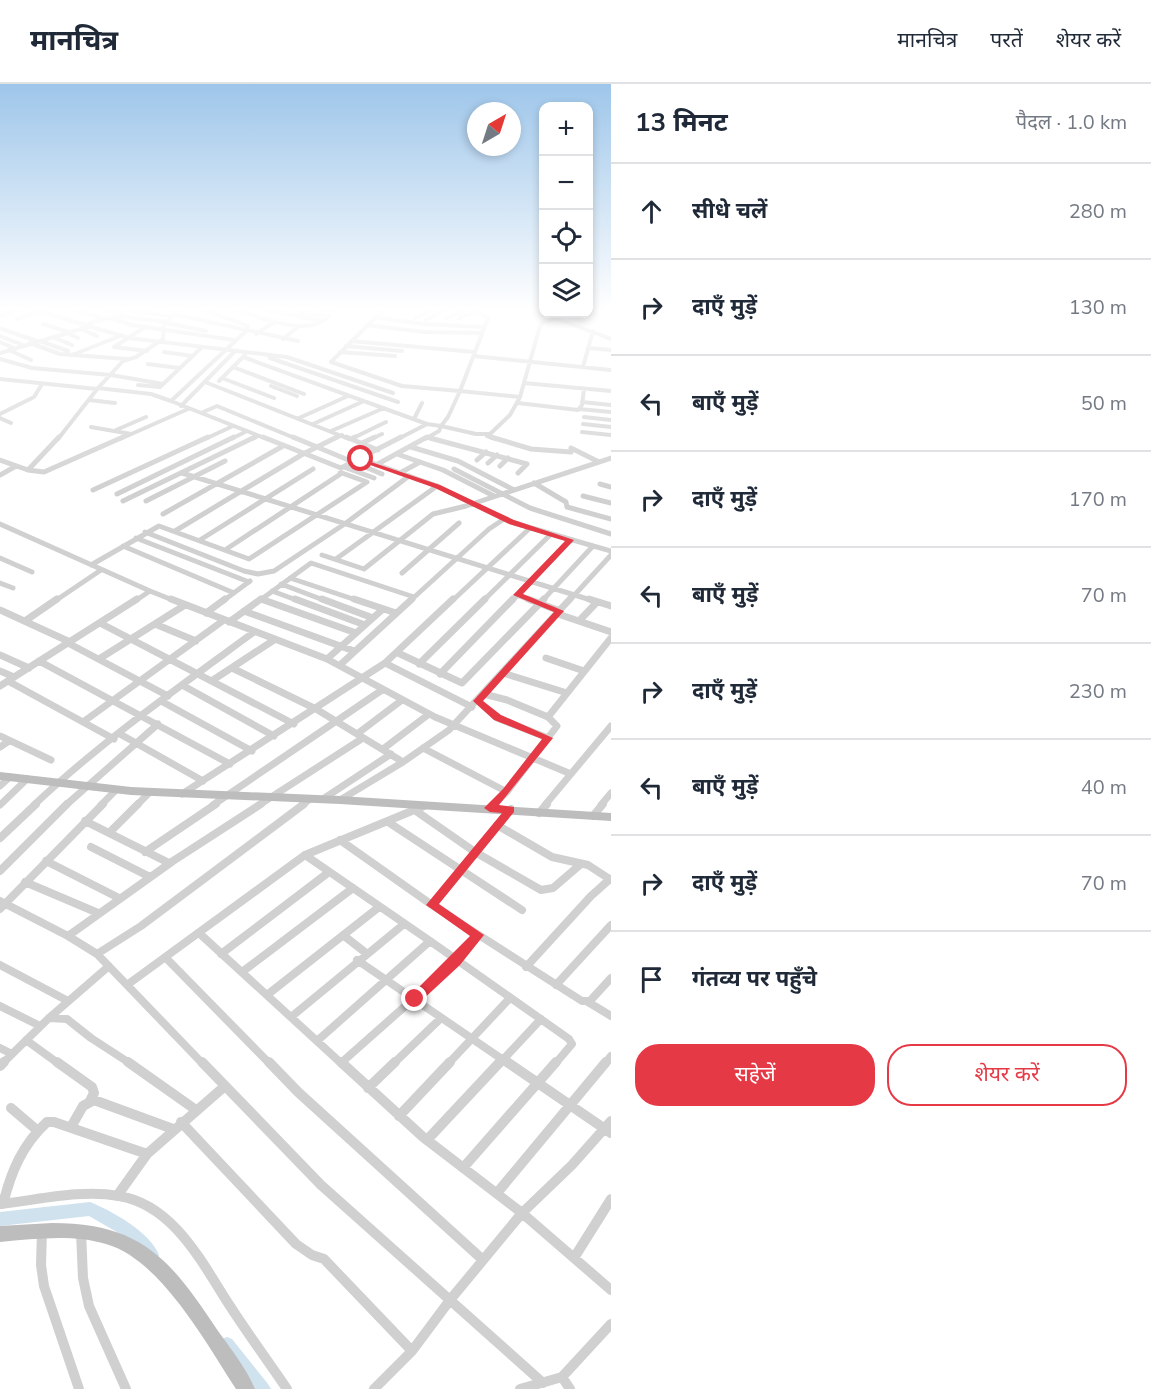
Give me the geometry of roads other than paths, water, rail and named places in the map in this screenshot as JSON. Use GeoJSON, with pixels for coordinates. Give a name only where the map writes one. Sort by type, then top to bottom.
{"type":"FeatureCollection","features":[{"type":"Feature","properties":{"kind":"street"},"geometry":{"type":"LineString","coordinates":[[0,414],[34,397],[58,371],[162,385]]}},
{"type":"Feature","properties":{"kind":"street"},"geometry":{"type":"LineString","coordinates":[[28,470],[69,427],[98,388],[114,371]]}},
{"type":"Feature","properties":{"kind":"street"},"geometry":{"type":"LineString","coordinates":[[155,394],[176,371]]}},
{"type":"Feature","properties":{"kind":"street"},"geometry":{"type":"LineString","coordinates":[[173,399],[202,371]]}},
{"type":"Feature","properties":{"kind":"street"},"geometry":{"type":"LineString","coordinates":[[181,406],[216,371]]}},
{"type":"Feature","properties":{"kind":"street"},"geometry":{"type":"LineString","coordinates":[[215,385],[229,371]]}},
{"type":"Feature","properties":{"kind":"street"},"geometry":{"type":"LineString","coordinates":[[236,371],[297,396]]}},
{"type":"Feature","properties":{"kind":"street"},"geometry":{"type":"LineString","coordinates":[[237,371],[304,394]]}},
{"type":"Feature","properties":{"kind":"street"},"geometry":{"type":"LineString","coordinates":[[280,371],[427,424],[484,435],[531,449],[571,450],[599,462]]}},
{"type":"Feature","properties":{"kind":"street"},"geometry":{"type":"LineString","coordinates":[[308,371],[398,402]]}},
{"type":"Feature","properties":{"kind":"street"},"geometry":{"type":"LineString","coordinates":[[328,371],[393,393]]}},
{"type":"Feature","properties":{"kind":"street"},"geometry":{"type":"LineString","coordinates":[[357,371],[397,385],[520,397]]}},
{"type":"Feature","properties":{"kind":"street"},"geometry":{"type":"LineString","coordinates":[[376,465],[430,438],[439,431],[448,417],[468,371]]}},
{"type":"Feature","properties":{"kind":"street"},"geometry":{"type":"LineString","coordinates":[[484,435],[496,430],[510,415],[518,403],[527,371]]}},
{"type":"Feature","properties":{"kind":"street"},"geometry":{"type":"LineString","coordinates":[[222,378],[274,398]]}},
{"type":"Feature","properties":{"kind":"street"},"geometry":{"type":"LineString","coordinates":[[0,379],[155,394],[173,399],[188,409],[247,431],[367,482]]}},
{"type":"Feature","properties":{"kind":"street"},"geometry":{"type":"LineString","coordinates":[[0,385],[9,381]]}},
{"type":"Feature","properties":{"kind":"street"},"geometry":{"type":"LineString","coordinates":[[205,382],[378,450]]}},
{"type":"Feature","properties":{"kind":"street"},"geometry":{"type":"LineString","coordinates":[[524,383],[611,392]]}},
{"type":"Feature","properties":{"kind":"street"},"geometry":{"type":"LineString","coordinates":[[584,389],[582,434],[611,435]]}},
{"type":"Feature","properties":{"kind":"street"},"geometry":{"type":"LineString","coordinates":[[299,418],[348,396]]}},
{"type":"Feature","properties":{"kind":"street"},"geometry":{"type":"LineString","coordinates":[[89,400],[115,403]]}},
{"type":"Feature","properties":{"kind":"street"},"geometry":{"type":"LineString","coordinates":[[313,424],[364,401]]}},
{"type":"Feature","properties":{"kind":"street"},"geometry":{"type":"LineString","coordinates":[[582,402],[611,405]]}},
{"type":"Feature","properties":{"kind":"street"},"geometry":{"type":"LineString","coordinates":[[414,419],[422,403]]}},
{"type":"Feature","properties":{"kind":"street"},"geometry":{"type":"LineString","coordinates":[[518,403],[611,412]]}},
{"type":"Feature","properties":{"kind":"street"},"geometry":{"type":"LineString","coordinates":[[201,413],[217,406],[382,474]]}},
{"type":"Feature","properties":{"kind":"street"},"geometry":{"type":"LineString","coordinates":[[331,431],[384,408]]}},
{"type":"Feature","properties":{"kind":"street"},"geometry":{"type":"LineString","coordinates":[[0,460],[28,470],[48,471],[188,409]]}},
{"type":"Feature","properties":{"kind":"street"},"geometry":{"type":"LineString","coordinates":[[116,430],[146,417]]}},
{"type":"Feature","properties":{"kind":"street"},"geometry":{"type":"LineString","coordinates":[[584,417],[611,420]]}},
{"type":"Feature","properties":{"kind":"street"},"geometry":{"type":"LineString","coordinates":[[0,418],[11,423]]}},
{"type":"Feature","properties":{"kind":"street"},"geometry":{"type":"LineString","coordinates":[[351,439],[386,422]]}},
{"type":"Feature","properties":{"kind":"street"},"geometry":{"type":"LineString","coordinates":[[225,550],[292,507],[353,463],[427,424]]}},
{"type":"Feature","properties":{"kind":"street"},"geometry":{"type":"LineString","coordinates":[[583,424],[611,427]]}},
{"type":"Feature","properties":{"kind":"street"},"geometry":{"type":"LineString","coordinates":[[93,490],[233,426]]}},
{"type":"Feature","properties":{"kind":"street"},"geometry":{"type":"LineString","coordinates":[[91,427],[131,434]]}},
{"type":"Feature","properties":{"kind":"street"},"geometry":{"type":"LineString","coordinates":[[117,494],[247,431]]}},
{"type":"Feature","properties":{"kind":"street"},"geometry":{"type":"LineString","coordinates":[[362,443],[382,434]]}},
{"type":"Feature","properties":{"kind":"street"},"geometry":{"type":"LineString","coordinates":[[175,531],[303,454],[342,435]]}},
{"type":"Feature","properties":{"kind":"street"},"geometry":{"type":"LineString","coordinates":[[123,501],[258,436]]}},
{"type":"Feature","properties":{"kind":"street"},"geometry":{"type":"LineString","coordinates":[[430,438],[527,464],[518,473]]}},
{"type":"Feature","properties":{"kind":"street"},"geometry":{"type":"LineString","coordinates":[[163,514],[283,446]]}},
{"type":"Feature","properties":{"kind":"street"},"geometry":{"type":"LineString","coordinates":[[411,447],[458,461],[514,490]]}},
{"type":"Feature","properties":{"kind":"street"},"geometry":{"type":"LineString","coordinates":[[477,460],[486,452]]}},
{"type":"Feature","properties":{"kind":"street"},"geometry":{"type":"LineString","coordinates":[[397,454],[494,496]]}},
{"type":"Feature","properties":{"kind":"street"},"geometry":{"type":"LineString","coordinates":[[488,463],[497,455]]}},
{"type":"Feature","properties":{"kind":"street"},"geometry":{"type":"LineString","coordinates":[[500,466],[508,458]]}},
{"type":"Feature","properties":{"kind":"street"},"geometry":{"type":"LineString","coordinates":[[322,555],[364,568],[433,514],[611,458]]}},
{"type":"Feature","properties":{"kind":"street"},"geometry":{"type":"LineString","coordinates":[[340,800],[404,762],[454,725],[559,613],[611,553],[504,519],[437,486],[361,459]]}},
{"type":"Feature","properties":{"kind":"street"},"geometry":{"type":"LineString","coordinates":[[146,501],[225,461]]}},
{"type":"Feature","properties":{"kind":"street"},"geometry":{"type":"LineString","coordinates":[[400,473],[420,462]]}},
{"type":"Feature","properties":{"kind":"street"},"geometry":{"type":"LineString","coordinates":[[0,475],[16,466]]}},
{"type":"Feature","properties":{"kind":"street"},"geometry":{"type":"LineString","coordinates":[[200,540],[313,469]]}},
{"type":"Feature","properties":{"kind":"street"},"geometry":{"type":"LineString","coordinates":[[454,469],[546,514],[611,534]]}},
{"type":"Feature","properties":{"kind":"street"},"geometry":{"type":"LineString","coordinates":[[342,470],[374,478]]}},
{"type":"Feature","properties":{"kind":"street"},"geometry":{"type":"LineString","coordinates":[[92,565],[145,532],[159,526],[249,559],[389,470]]}},
{"type":"Feature","properties":{"kind":"street"},"geometry":{"type":"LineString","coordinates":[[182,472],[611,606]]}},
{"type":"Feature","properties":{"kind":"street"},"geometry":{"type":"LineString","coordinates":[[145,532],[244,571],[260,574],[274,571],[346,524],[409,476]]}},
{"type":"Feature","properties":{"kind":"street"},"geometry":{"type":"LineString","coordinates":[[534,483],[566,502],[567,507],[611,519]]}},
{"type":"Feature","properties":{"kind":"street"},"geometry":{"type":"LineString","coordinates":[[600,484],[611,487]]}},
{"type":"Feature","properties":{"kind":"street"},"geometry":{"type":"LineString","coordinates":[[336,559],[437,486]]}},
{"type":"Feature","properties":{"kind":"street"},"geometry":{"type":"LineString","coordinates":[[583,496],[611,504]]}},
{"type":"Feature","properties":{"kind":"street"},"geometry":{"type":"LineString","coordinates":[[340,665],[459,559],[489,529],[504,519]]}},
{"type":"Feature","properties":{"kind":"street"},"geometry":{"type":"LineString","coordinates":[[402,573],[459,522]]}},
{"type":"Feature","properties":{"kind":"street"},"geometry":{"type":"LineString","coordinates":[[0,524],[150,591],[327,659],[429,714],[571,774]]}},
{"type":"Feature","properties":{"kind":"street"},"geometry":{"type":"LineString","coordinates":[[0,532],[8,528]]}},
{"type":"Feature","properties":{"kind":"street"},"geometry":{"type":"LineString","coordinates":[[182,794],[294,724],[385,663],[530,528]]}},
{"type":"Feature","properties":{"kind":"street"},"geometry":{"type":"LineString","coordinates":[[419,664],[551,534]]}},
{"type":"Feature","properties":{"kind":"street"},"geometry":{"type":"LineString","coordinates":[[136,538],[249,582]]}},
{"type":"Feature","properties":{"kind":"street"},"geometry":{"type":"LineString","coordinates":[[440,674],[571,540]]}},
{"type":"Feature","properties":{"kind":"street"},"geometry":{"type":"LineString","coordinates":[[123,546],[234,593]]}},
{"type":"Feature","properties":{"kind":"street"},"geometry":{"type":"LineString","coordinates":[[398,653],[458,683],[464,681],[554,589],[592,546]]}},
{"type":"Feature","properties":{"kind":"street"},"geometry":{"type":"LineString","coordinates":[[0,558],[32,572]]}},
{"type":"Feature","properties":{"kind":"street"},"geometry":{"type":"LineString","coordinates":[[83,722],[311,562],[414,597]]}},
{"type":"Feature","properties":{"kind":"street"},"geometry":{"type":"LineString","coordinates":[[25,621],[101,570]]}},
{"type":"Feature","properties":{"kind":"street"},"geometry":{"type":"LineString","coordinates":[[206,613],[260,574]]}},
{"type":"Feature","properties":{"kind":"street"},"geometry":{"type":"LineString","coordinates":[[290,578],[396,613]]}},
{"type":"Feature","properties":{"kind":"street"},"geometry":{"type":"LineString","coordinates":[[0,583],[13,588]]}},
{"type":"Feature","properties":{"kind":"street"},"geometry":{"type":"LineString","coordinates":[[281,584],[373,618]]}},
{"type":"Feature","properties":{"kind":"street"},"geometry":{"type":"LineString","coordinates":[[0,686],[150,591]]}},
{"type":"Feature","properties":{"kind":"street"},"geometry":{"type":"LineString","coordinates":[[272,591],[365,625]]}},
{"type":"Feature","properties":{"kind":"street"},"geometry":{"type":"LineString","coordinates":[[517,595],[611,632]]}},
{"type":"Feature","properties":{"kind":"street"},"geometry":{"type":"LineString","coordinates":[[260,599],[356,633]]}},
{"type":"Feature","properties":{"kind":"street"},"geometry":{"type":"LineString","coordinates":[[579,621],[597,602]]}},
{"type":"Feature","properties":{"kind":"street"},"geometry":{"type":"LineString","coordinates":[[99,659],[185,605]]}},
{"type":"Feature","properties":{"kind":"street"},"geometry":{"type":"LineString","coordinates":[[327,659],[383,609]]}},
{"type":"Feature","properties":{"kind":"street"},"geometry":{"type":"LineString","coordinates":[[0,610],[69,642],[168,696]]}},
{"type":"Feature","properties":{"kind":"street"},"geometry":{"type":"LineString","coordinates":[[244,611],[354,651]]}},
{"type":"Feature","properties":{"kind":"street"},"geometry":{"type":"LineString","coordinates":[[100,623],[294,724]]}},
{"type":"Feature","properties":{"kind":"street"},"geometry":{"type":"LineString","coordinates":[[154,624],[196,641]]}},
{"type":"Feature","properties":{"kind":"street"},"geometry":{"type":"LineString","coordinates":[[0,838],[58,783],[161,701],[254,632]]}},
{"type":"Feature","properties":{"kind":"street"},"geometry":{"type":"LineString","coordinates":[[548,717],[611,638]]}},
{"type":"Feature","properties":{"kind":"street"},"geometry":{"type":"LineString","coordinates":[[213,680],[274,640]]}},
{"type":"Feature","properties":{"kind":"street"},"geometry":{"type":"LineString","coordinates":[[0,655],[29,668]]}},
{"type":"Feature","properties":{"kind":"street"},"geometry":{"type":"LineString","coordinates":[[546,658],[584,671]]}},
{"type":"Feature","properties":{"kind":"street"},"geometry":{"type":"LineString","coordinates":[[39,661],[230,764]]}},
{"type":"Feature","properties":{"kind":"street"},"geometry":{"type":"LineString","coordinates":[[385,663],[475,704],[497,717],[548,738]]}},
{"type":"Feature","properties":{"kind":"street"},"geometry":{"type":"LineString","coordinates":[[232,668],[316,709],[404,762]]}},
{"type":"Feature","properties":{"kind":"street"},"geometry":{"type":"LineString","coordinates":[[0,671],[83,722],[135,742],[203,781]]}},
{"type":"Feature","properties":{"kind":"street"},"geometry":{"type":"LineString","coordinates":[[503,673],[567,693]]}},
{"type":"Feature","properties":{"kind":"street"},"geometry":{"type":"LineString","coordinates":[[182,685],[274,736]]}},
{"type":"Feature","properties":{"kind":"street"},"geometry":{"type":"LineString","coordinates":[[145,852],[382,690]]}},
{"type":"Feature","properties":{"kind":"street"},"geometry":{"type":"LineString","coordinates":[[484,694],[507,700],[548,717],[557,724],[507,792],[490,808]]}},
{"type":"Feature","properties":{"kind":"street"},"geometry":{"type":"LineString","coordinates":[[68,936],[169,863],[360,736],[402,700]]}},
{"type":"Feature","properties":{"kind":"street"},"geometry":{"type":"LineString","coordinates":[[161,701],[252,751]]}},
{"type":"Feature","properties":{"kind":"street"},"geometry":{"type":"LineString","coordinates":[[383,749],[429,714]]}},
{"type":"Feature","properties":{"kind":"street"},"geometry":{"type":"LineString","coordinates":[[0,872],[85,786],[158,724]]}},
{"type":"Feature","properties":{"kind":"street"},"geometry":{"type":"LineString","coordinates":[[539,813],[611,726]]}},
{"type":"Feature","properties":{"kind":"street"},"geometry":{"type":"LineString","coordinates":[[0,736],[51,760]]}},
{"type":"Feature","properties":{"kind":"street"},"geometry":{"type":"LineString","coordinates":[[0,747],[9,741]]}},
{"type":"Feature","properties":{"kind":"street"},"geometry":{"type":"LineString","coordinates":[[423,748],[507,792]]}},
{"type":"Feature","properties":{"kind":"street"},"geometry":{"type":"LineString","coordinates":[[322,800],[391,754]]}},
{"type":"Feature","properties":{"kind":"street"},"geometry":{"type":"LineString","coordinates":[[0,786],[5,777],[116,790],[340,800],[420,809],[511,809],[611,817]]}},
{"type":"Feature","properties":{"kind":"street"},"geometry":{"type":"LineString","coordinates":[[0,805],[27,779]]}},
{"type":"Feature","properties":{"kind":"street"},"geometry":{"type":"LineString","coordinates":[[116,790],[2,905],[68,936],[97,954],[321,1185],[543,1383]]}},
{"type":"Feature","properties":{"kind":"street"},"geometry":{"type":"LineString","coordinates":[[109,833],[150,792]]}},
{"type":"Feature","properties":{"kind":"street"},"geometry":{"type":"LineString","coordinates":[[593,816],[611,793]]}},
{"type":"Feature","properties":{"kind":"street"},"geometry":{"type":"LineString","coordinates":[[97,954],[141,926],[309,800]]}},
{"type":"Feature","properties":{"kind":"street"},"geometry":{"type":"LineString","coordinates":[[127,985],[305,855],[420,809]]}},
{"type":"Feature","properties":{"kind":"street"},"geometry":{"type":"LineString","coordinates":[[420,809],[475,852],[541,890],[553,888],[581,864]]}},
{"type":"Feature","properties":{"kind":"street"},"geometry":{"type":"LineString","coordinates":[[432,905],[511,809]]}},
{"type":"Feature","properties":{"kind":"street"},"geometry":{"type":"LineString","coordinates":[[85,821],[169,863]]}},
{"type":"Feature","properties":{"kind":"street"},"geometry":{"type":"LineString","coordinates":[[388,822],[522,910]]}},
{"type":"Feature","properties":{"kind":"street"},"geometry":{"type":"LineString","coordinates":[[497,825],[552,857],[581,864],[607,875],[610,879],[591,896],[526,967]]}},
{"type":"Feature","properties":{"kind":"street"},"geometry":{"type":"LineString","coordinates":[[340,840],[432,905],[526,967],[611,1016]]}},
{"type":"Feature","properties":{"kind":"street"},"geometry":{"type":"LineString","coordinates":[[91,847],[150,877]]}},
{"type":"Feature","properties":{"kind":"street"},"geometry":{"type":"LineString","coordinates":[[305,855],[430,941],[572,1044],[463,1167]]}},
{"type":"Feature","properties":{"kind":"street"},"geometry":{"type":"LineString","coordinates":[[46,861],[119,898]]}},
{"type":"Feature","properties":{"kind":"street"},"geometry":{"type":"LineString","coordinates":[[221,954],[329,872]]}},
{"type":"Feature","properties":{"kind":"street"},"geometry":{"type":"LineString","coordinates":[[25,882],[98,913]]}},
{"type":"Feature","properties":{"kind":"street"},"geometry":{"type":"LineString","coordinates":[[242,972],[352,888]]}},
{"type":"Feature","properties":{"kind":"street"},"geometry":{"type":"LineString","coordinates":[[267,995],[379,907]]}},
{"type":"Feature","properties":{"kind":"street"},"geometry":{"type":"LineString","coordinates":[[291,1017],[357,960],[404,924]]}},
{"type":"Feature","properties":{"kind":"street"},"geometry":{"type":"LineString","coordinates":[[556,985],[611,925]]}},
{"type":"Feature","properties":{"kind":"street"},"geometry":{"type":"LineString","coordinates":[[199,933],[399,1116],[522,1213],[611,1290]]}},
{"type":"Feature","properties":{"kind":"street"},"geometry":{"type":"LineString","coordinates":[[343,935],[366,953]]}},
{"type":"Feature","properties":{"kind":"street"},"geometry":{"type":"LineString","coordinates":[[341,1063],[415,999],[455,961],[478,935]]}},
{"type":"Feature","properties":{"kind":"street"},"geometry":{"type":"LineString","coordinates":[[317,1041],[430,941]]}},
{"type":"Feature","properties":{"kind":"street"},"geometry":{"type":"LineString","coordinates":[[166,958],[298,1092],[483,1260]]}},
{"type":"Feature","properties":{"kind":"street"},"geometry":{"type":"LineString","coordinates":[[357,960],[538,1084],[609,1127],[522,1213],[450,1300],[412,1351],[374,1389]]}},
{"type":"Feature","properties":{"kind":"street"},"geometry":{"type":"LineString","coordinates":[[0,965],[68,1001]]}},
{"type":"Feature","properties":{"kind":"street"},"geometry":{"type":"LineString","coordinates":[[0,1066],[40,1026],[109,966]]}},
{"type":"Feature","properties":{"kind":"street"},"geometry":{"type":"LineString","coordinates":[[588,1002],[611,978]]}},
{"type":"Feature","properties":{"kind":"street"},"geometry":{"type":"LineString","coordinates":[[399,1116],[510,998]]}},
{"type":"Feature","properties":{"kind":"street"},"geometry":{"type":"LineString","coordinates":[[0,1006],[40,1026]]}},
{"type":"Feature","properties":{"kind":"street"},"geometry":{"type":"LineString","coordinates":[[49,1018],[67,1019],[196,1110]]}},
{"type":"Feature","properties":{"kind":"street"},"geometry":{"type":"LineString","coordinates":[[368,1088],[441,1018]]}},
{"type":"Feature","properties":{"kind":"street"},"geometry":{"type":"LineString","coordinates":[[427,1140],[541,1020]]}},
{"type":"Feature","properties":{"kind":"street"},"geometry":{"type":"LineString","coordinates":[[26,1040],[92,1087],[94,1093],[90,1101],[83,1106],[71,1127]]}},
{"type":"Feature","properties":{"kind":"street"},"geometry":{"type":"LineString","coordinates":[[0,1048],[12,1054]]}},
{"type":"Feature","properties":{"kind":"street"},"geometry":{"type":"LineString","coordinates":[[497,1193],[611,1056]]}},
{"type":"Feature","properties":{"kind":"street"},"geometry":{"type":"LineString","coordinates":[[117,1196],[147,1154],[225,1086]]}},
{"type":"Feature","properties":{"kind":"street"},"geometry":{"type":"LineString","coordinates":[[90,1101],[177,1126],[296,1244],[312,1255],[324,1259],[412,1351]]}},
{"type":"Feature","properties":{"kind":"street"},"geometry":{"type":"LineString","coordinates":[[11,1108],[38,1131]]}},
{"type":"Feature","properties":{"kind":"street"},"geometry":{"type":"LineString","coordinates":[[147,1154],[50,1121],[38,1131],[10,1173],[1,1204],[76,1196],[117,1196],[133,1199],[145,1205],[181,1234],[211,1274],[287,1389]]}},
{"type":"Feature","properties":{"kind":"street"},"geometry":{"type":"LineString","coordinates":[[574,1258],[611,1199]]}},
{"type":"Feature","properties":{"kind":"street"},"geometry":{"type":"LineString","coordinates":[[42,1231],[41,1265],[44,1286],[79,1389]]}},
{"type":"Feature","properties":{"kind":"street"},"geometry":{"type":"LineString","coordinates":[[0,1234],[42,1231],[81,1232],[111,1238],[135,1248],[162,1272],[202,1323],[246,1389]]}},
{"type":"Feature","properties":{"kind":"street"},"geometry":{"type":"LineString","coordinates":[[81,1232],[82,1273],[92,1316],[126,1389]]}},
{"type":"Feature","properties":{"kind":"street"},"geometry":{"type":"LineString","coordinates":[[520,1389],[562,1377],[611,1324]]}},
{"type":"Feature","properties":{"kind":"street"},"geometry":{"type":"LineString","coordinates":[[562,1377],[570,1389]]}},
{"type":"Feature","properties":{"kind":"waterway"},"geometry":{"type":"LineString","coordinates":[[0,1219],[90,1209],[134,1234],[152,1255]]}},
{"type":"Feature","properties":{"kind":"waterway"},"geometry":{"type":"LineString","coordinates":[[227,1344],[263,1389]]}}]}
